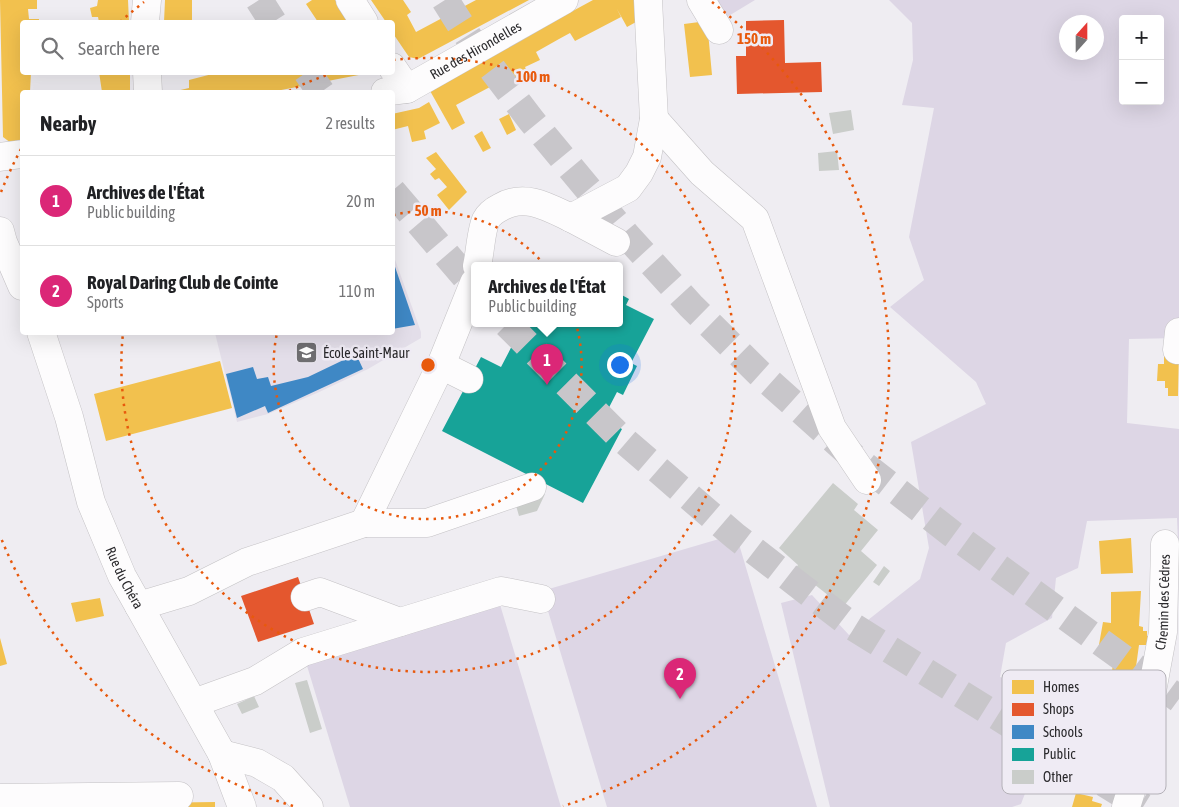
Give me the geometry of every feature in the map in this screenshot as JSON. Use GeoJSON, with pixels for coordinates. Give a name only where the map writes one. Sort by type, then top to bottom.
{"type":"FeatureCollection","features":[{"type":"Feature","properties":{"kind":"street"},"geometry":{"type":"LineString","coordinates":[[145,20],[147,0]]}},
{"type":"Feature","properties":{"kind":"street"},"geometry":{"type":"LineString","coordinates":[[350,0],[363,20]]}},
{"type":"Feature","properties":{"kind":"street","name":"Rue des Hirondelles"},"geometry":{"type":"LineString","coordinates":[[395,83],[564,0]]}},
{"type":"Feature","properties":{"kind":"street"},"geometry":{"type":"LineString","coordinates":[[571,218],[628,188],[639,173],[647,157],[654,119],[648,0]]}},
{"type":"Feature","properties":{"kind":"street"},"geometry":{"type":"LineString","coordinates":[[701,0],[719,30]]}},
{"type":"Feature","properties":{"kind":"street"},"geometry":{"type":"LineString","coordinates":[[147,75],[148,90]]}},
{"type":"Feature","properties":{"kind":"street"},"geometry":{"type":"LineString","coordinates":[[654,119],[702,172],[755,219],[832,428],[867,480]]}},
{"type":"Feature","properties":{"kind":"street"},"geometry":{"type":"LineString","coordinates":[[0,157],[20,154]]}},
{"type":"Feature","properties":{"kind":"street"},"geometry":{"type":"LineString","coordinates":[[478,262],[485,221],[490,214],[510,202],[522,200],[538,202],[616,242]]}},
{"type":"Feature","properties":{"kind":"street"},"geometry":{"type":"LineString","coordinates":[[0,231],[20,281]]}},
{"type":"Feature","properties":{"kind":"street"},"geometry":{"type":"LineString","coordinates":[[364,523],[441,365],[471,290]]}},
{"type":"Feature","properties":{"kind":"street","name":"Rue du Chéra"},"geometry":{"type":"LineString","coordinates":[[42,335],[69,416],[91,502],[122,576],[222,754],[242,807]]}},
{"type":"Feature","properties":{"kind":"street"},"geometry":{"type":"LineString","coordinates":[[441,365],[469,379]]}},
{"type":"Feature","properties":{"kind":"street"},"geometry":{"type":"LineString","coordinates":[[386,478],[388,492],[393,503],[400,512],[414,523]]}},
{"type":"Feature","properties":{"kind":"street"},"geometry":{"type":"LineString","coordinates":[[139,606],[189,591],[247,562],[364,523],[427,523],[532,487]]}},
{"type":"Feature","properties":{"kind":"street","name":"Chemin des Cèdres"},"geometry":{"type":"LineString","coordinates":[[1156,670],[1163,632],[1165,544]]}},
{"type":"Feature","properties":{"kind":"street"},"geometry":{"type":"LineString","coordinates":[[194,703],[255,681],[303,652],[501,591],[541,599]]}},
{"type":"Feature","properties":{"kind":"street"},"geometry":{"type":"LineString","coordinates":[[305,597],[320,592],[400,622]]}},
{"type":"Feature","properties":{"kind":"street"},"geometry":{"type":"LineString","coordinates":[[222,754],[257,763],[283,778],[309,807]]}},
{"type":"Feature","properties":{"kind":"street","name":"Chemin des Cèdres"},"geometry":{"type":"LineString","coordinates":[[1126,807],[1130,794]]}},
{"type":"Feature","properties":{"kind":"street"},"geometry":{"type":"LineString","coordinates":[[0,798],[179,796]]}},
{"type":"Feature","properties":{"kind":"shaded area"},"geometry":{"type":"Polygon","coordinates":[[[707,0],[755,0],[717,23],[707,0]]]}},
{"type":"Feature","properties":{"kind":"shaded area"},"geometry":{"type":"Polygon","coordinates":[[[889,0],[1179,0],[1179,338],[1129,339],[1127,423],[1179,429],[1179,567],[1177,518],[1087,521],[1078,568],[1056,578],[1052,618],[1006,643],[1000,677],[1002,678],[1002,794],[1025,794],[1021,804],[1012,807],[830,807],[781,603],[812,595],[849,635],[920,579],[929,548],[911,442],[986,404],[976,382],[890,307],[924,280],[909,237],[934,108],[902,105],[913,60],[912,23],[889,0]]]}},
{"type":"Feature","properties":{"kind":"shaded area","name":"École Saint-Maur"},"geometry":{"type":"Polygon","coordinates":[[[395,260],[421,332],[421,338],[368,369],[317,393],[268,414],[237,422],[215,335],[395,335],[395,260]]]}},
{"type":"Feature","properties":{"kind":"shaded area"},"geometry":{"type":"Polygon","coordinates":[[[736,534],[817,807],[607,807],[542,591],[736,534]]]}},
{"type":"Feature","properties":{"kind":"shaded area"},"geometry":{"type":"Polygon","coordinates":[[[498,598],[561,807],[350,807],[304,656],[498,598]]]}},
{"type":"Feature","properties":{"kind":"building: Homes"},"geometry":{"type":"Polygon","coordinates":[[[0,0],[37,0],[37,9],[28,9],[29,19],[39,20],[20,20],[20,75],[31,75],[30,90],[20,90],[20,141],[11,143],[3,137],[0,0]]]}},
{"type":"Feature","properties":{"kind":"building: Homes"},"geometry":{"type":"Polygon","coordinates":[[[98,0],[128,0],[129,20],[99,20],[98,17],[92,17],[90,8],[97,6],[98,0]]]}},
{"type":"Feature","properties":{"kind":"building: Homes"},"geometry":{"type":"Polygon","coordinates":[[[165,0],[192,0],[192,20],[164,20],[165,0]]]}},
{"type":"Feature","properties":{"kind":"building: Homes"},"geometry":{"type":"Polygon","coordinates":[[[312,0],[335,0],[349,20],[317,20],[306,4],[312,0]]]}},
{"type":"Feature","properties":{"kind":"building: Homes"},"geometry":{"type":"Polygon","coordinates":[[[371,0],[403,0],[411,12],[407,15],[416,32],[476,0],[529,0],[418,59],[409,57],[395,36],[395,20],[385,20],[371,0]]]}},
{"type":"Feature","properties":{"kind":"building: Homes"},"geometry":{"type":"Polygon","coordinates":[[[593,0],[636,0],[636,22],[627,27],[617,9],[621,17],[575,41],[570,33],[536,52],[540,60],[525,67],[530,77],[521,81],[520,78],[509,85],[505,79],[456,105],[465,123],[452,130],[429,89],[593,0]]]}},
{"type":"Feature","properties":{"kind":"building: Homes"},"geometry":{"type":"Polygon","coordinates":[[[707,21],[712,75],[690,77],[684,24],[707,21]]]}},
{"type":"Feature","properties":{"kind":"building: Homes"},"geometry":{"type":"Polygon","coordinates":[[[99,75],[130,75],[130,90],[102,90],[99,75]]]}},
{"type":"Feature","properties":{"kind":"building: Homes"},"geometry":{"type":"Polygon","coordinates":[[[208,75],[359,75],[281,90],[180,90],[189,88],[189,80],[208,75]]]}},
{"type":"Feature","properties":{"kind":"building: Homes"},"geometry":{"type":"Polygon","coordinates":[[[429,102],[440,123],[424,131],[426,139],[412,142],[408,126],[395,129],[395,113],[419,108],[429,102]]]}},
{"type":"Feature","properties":{"kind":"building: Homes"},"geometry":{"type":"Polygon","coordinates":[[[509,114],[516,130],[507,135],[499,119],[509,114]]]}},
{"type":"Feature","properties":{"kind":"building: Homes"},"geometry":{"type":"Polygon","coordinates":[[[482,131],[491,148],[483,152],[474,136],[482,131]]]}},
{"type":"Feature","properties":{"kind":"building: Homes"},"geometry":{"type":"Polygon","coordinates":[[[436,152],[467,192],[449,210],[437,195],[447,187],[439,178],[435,180],[430,174],[436,169],[426,158],[436,152]]]}},
{"type":"Feature","properties":{"kind":"building: Homes"},"geometry":{"type":"Polygon","coordinates":[[[1164,350],[1179,350],[1178,396],[1168,396],[1168,388],[1165,388],[1165,381],[1157,381],[1158,364],[1164,364],[1164,350]]]}},
{"type":"Feature","properties":{"kind":"building: Homes"},"geometry":{"type":"Polygon","coordinates":[[[220,361],[232,408],[106,441],[94,394],[220,361]]]}},
{"type":"Feature","properties":{"kind":"building: Homes"},"geometry":{"type":"Polygon","coordinates":[[[1131,538],[1133,573],[1101,574],[1099,541],[1131,538]]]}},
{"type":"Feature","properties":{"kind":"building: Homes"},"geometry":{"type":"Polygon","coordinates":[[[1141,591],[1139,626],[1143,627],[1143,631],[1147,631],[1147,636],[1150,636],[1148,645],[1139,645],[1136,670],[1112,670],[1114,658],[1097,656],[1103,622],[1111,623],[1111,592],[1141,591]]]}},
{"type":"Feature","properties":{"kind":"building: Homes"},"geometry":{"type":"Polygon","coordinates":[[[100,598],[104,616],[76,622],[71,603],[100,598]]]}},
{"type":"Feature","properties":{"kind":"building: Homes"},"geometry":{"type":"Polygon","coordinates":[[[0,638],[7,664],[0,666],[0,638]]]}},
{"type":"Feature","properties":{"kind":"building: Homes"},"geometry":{"type":"Polygon","coordinates":[[[1076,794],[1093,797],[1092,801],[1102,804],[1101,807],[1072,807],[1076,794]]]}},
{"type":"Feature","properties":{"kind":"building: Homes"},"geometry":{"type":"Polygon","coordinates":[[[215,802],[215,807],[144,807],[144,803],[215,802]]]}},
{"type":"Feature","properties":{"kind":"building: Shops"},"geometry":{"type":"Polygon","coordinates":[[[784,20],[785,63],[821,62],[822,92],[737,94],[736,56],[746,56],[746,21],[784,20]]]}},
{"type":"Feature","properties":{"kind":"building: Shops"},"geometry":{"type":"Polygon","coordinates":[[[298,577],[314,624],[258,642],[241,596],[298,577]]]}},
{"type":"Feature","properties":{"kind":"building: Schools"},"geometry":{"type":"Polygon","coordinates":[[[395,267],[415,325],[395,328],[395,267]]]}},
{"type":"Feature","properties":{"kind":"building: Schools"},"geometry":{"type":"Polygon","coordinates":[[[356,354],[363,369],[268,413],[265,406],[237,418],[226,374],[253,367],[257,379],[268,377],[271,386],[308,377],[356,354]]]}},
{"type":"Feature","properties":{"kind":"building: Public"},"geometry":{"type":"Polygon","coordinates":[[[623,296],[629,299],[626,305],[654,319],[631,363],[637,366],[623,395],[617,392],[603,419],[622,429],[583,503],[442,431],[481,357],[501,367],[515,340],[509,336],[514,327],[623,327],[623,296]]]}},
{"type":"Feature","properties":{"kind":"building: Other"},"geometry":{"type":"Polygon","coordinates":[[[851,110],[854,130],[833,134],[829,113],[851,110]]]}},
{"type":"Feature","properties":{"kind":"building: Other"},"geometry":{"type":"Polygon","coordinates":[[[837,151],[839,170],[819,171],[818,153],[837,151]]]}},
{"type":"Feature","properties":{"kind":"building: Other"},"geometry":{"type":"Polygon","coordinates":[[[833,483],[858,504],[854,510],[878,530],[861,551],[877,565],[843,607],[795,569],[798,565],[779,548],[833,483]]]}},
{"type":"Feature","properties":{"kind":"building: Other"},"geometry":{"type":"Polygon","coordinates":[[[545,494],[537,511],[519,516],[515,502],[545,494]]]}},
{"type":"Feature","properties":{"kind":"building: Other"},"geometry":{"type":"Polygon","coordinates":[[[884,566],[890,571],[879,586],[873,582],[884,566]]]}},
{"type":"Feature","properties":{"kind":"building: Other"},"geometry":{"type":"Polygon","coordinates":[[[307,680],[322,729],[310,733],[295,683],[307,680]]]}},
{"type":"Feature","properties":{"kind":"building: Other"},"geometry":{"type":"Polygon","coordinates":[[[254,696],[259,707],[242,714],[237,704],[254,696]]]}},
{"type":"Feature","properties":{"kind":"tunnel"},"geometry":{"type":"LineString","coordinates":[[259,0],[272,20]]}},
{"type":"Feature","properties":{"kind":"tunnel"},"geometry":{"type":"LineString","coordinates":[[445,0],[471,41],[531,120],[627,236],[691,306],[759,373],[851,455],[951,533],[1139,670]]}},
{"type":"Feature","properties":{"kind":"tunnel"},"geometry":{"type":"LineString","coordinates":[[309,75],[320,90]]}},
{"type":"Feature","properties":{"kind":"tunnel"},"geometry":{"type":"LineString","coordinates":[[395,195],[471,283]]}},
{"type":"Feature","properties":{"kind":"tunnel"},"geometry":{"type":"LineString","coordinates":[[510,327],[620,437],[735,536],[852,626],[1002,719]]}},
{"type":"Feature","properties":{"kind":"tunnel"},"geometry":{"type":"LineString","coordinates":[[1166,690],[1179,699]]}},
{"type":"Feature","properties":{"kind":"tunnel"},"geometry":{"type":"LineString","coordinates":[[1122,794],[1143,807]]}},
{"type":"Feature","properties":{"kind":"place","name":"École Saint-Maur"},"geometry":{"type":"Point","coordinates":[307,353]}},
{"type":"Feature","properties":{"kind":"place","name":"Archives de l'État"},"geometry":{"type":"Point","coordinates":[547,385]}},
{"type":"Feature","properties":{"kind":"place","name":"Royal Daring Club de Cointe"},"geometry":{"type":"Point","coordinates":[680,699]}}]}
